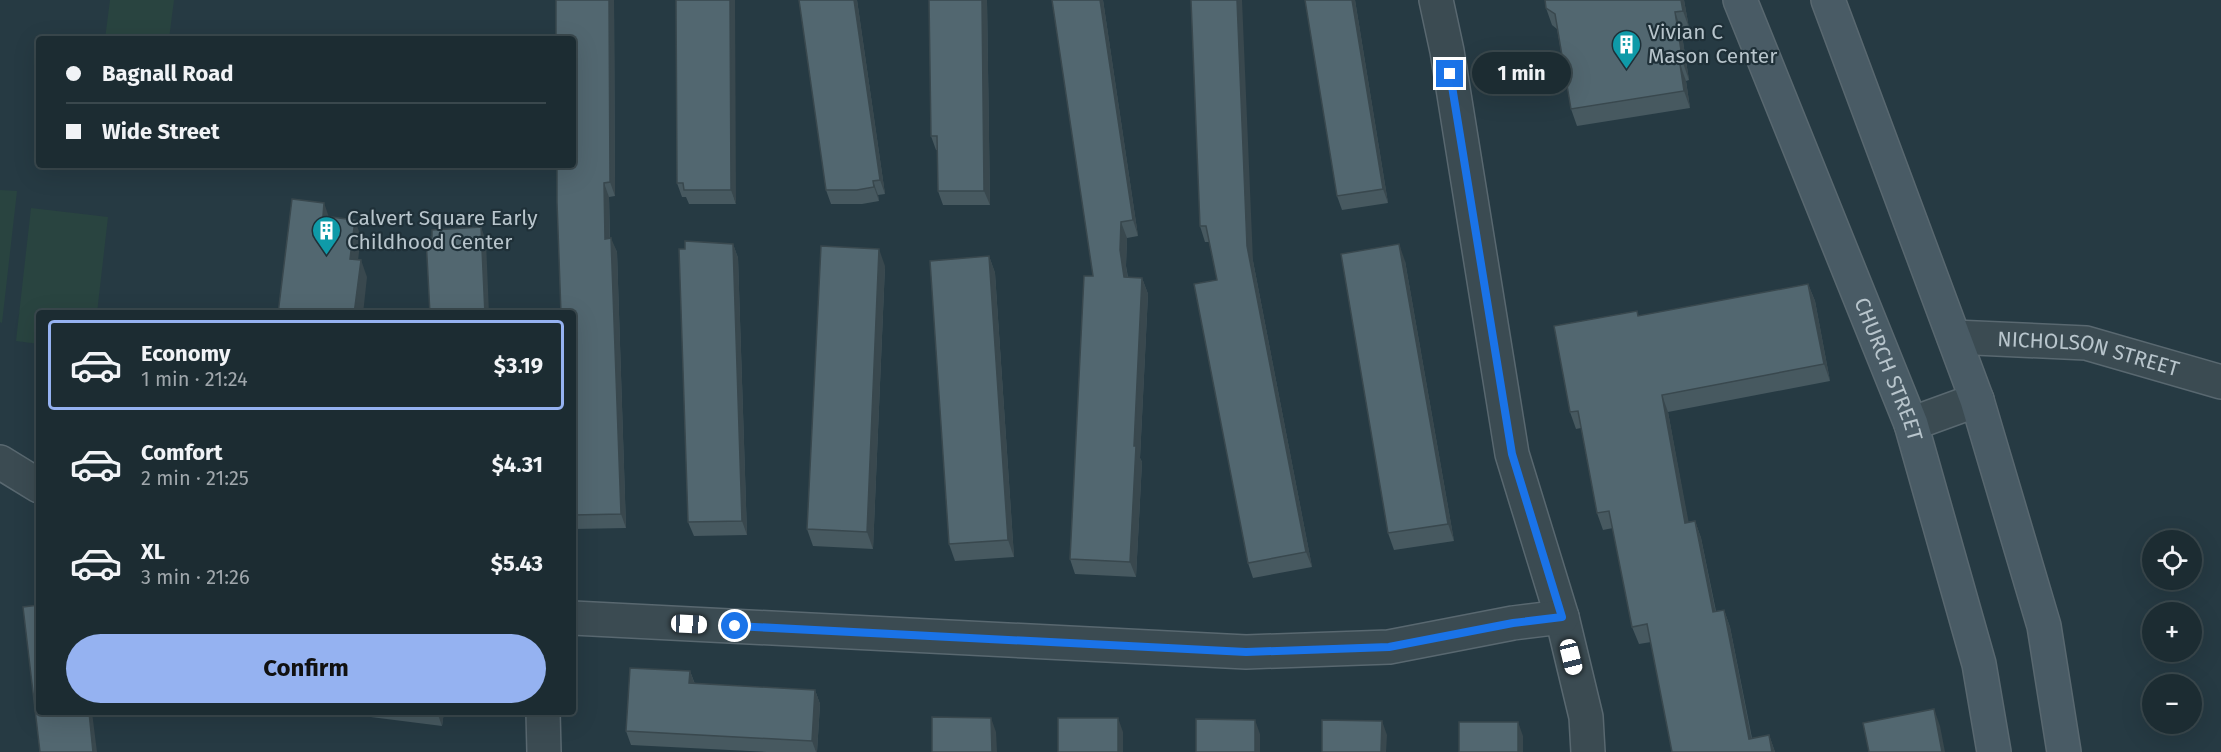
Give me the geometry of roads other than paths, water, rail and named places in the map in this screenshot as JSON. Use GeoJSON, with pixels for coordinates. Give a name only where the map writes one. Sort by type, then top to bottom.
{"type":"FeatureCollection","features":[{"type":"Feature","properties":{"kind":"main road","name":"CHURCH STREET"},"geometry":{"type":"LineString","coordinates":[[1740,0],[1911,424],[1979,664],[1994,752]]}},
{"type":"Feature","properties":{"kind":"main road"},"geometry":{"type":"LineString","coordinates":[[1828,0],[1977,400],[2044,626],[2064,752]]}},
{"type":"Feature","properties":{"kind":"street"},"geometry":{"type":"LineString","coordinates":[[1436,0],[1447,51],[1512,454],[1562,617],[1586,717],[1588,752]]}},
{"type":"Feature","properties":{"kind":"street","name":"NICHOLSON STREET"},"geometry":{"type":"LineString","coordinates":[[1954,337],[2086,343],[2221,382]]}},
{"type":"Feature","properties":{"kind":"street"},"geometry":{"type":"LineString","coordinates":[[1911,424],[1977,400]]}},
{"type":"Feature","properties":{"kind":"street"},"geometry":{"type":"LineString","coordinates":[[0,462],[36,484]]}},
{"type":"Feature","properties":{"kind":"street"},"geometry":{"type":"LineString","coordinates":[[576,618],[1246,652],[1389,647],[1513,623],[1562,617]]}},
{"type":"Feature","properties":{"kind":"street"},"geometry":{"type":"LineString","coordinates":[[543,715],[544,752]]}},
{"type":"Feature","properties":{"kind":"place","name":"Vivian C Mason Center"},"geometry":{"type":"Point","coordinates":[1627,70]}},
{"type":"Feature","properties":{"kind":"place","name":"Calvert Square Early Childhood Center"},"geometry":{"type":"Point","coordinates":[326,256]}}]}
